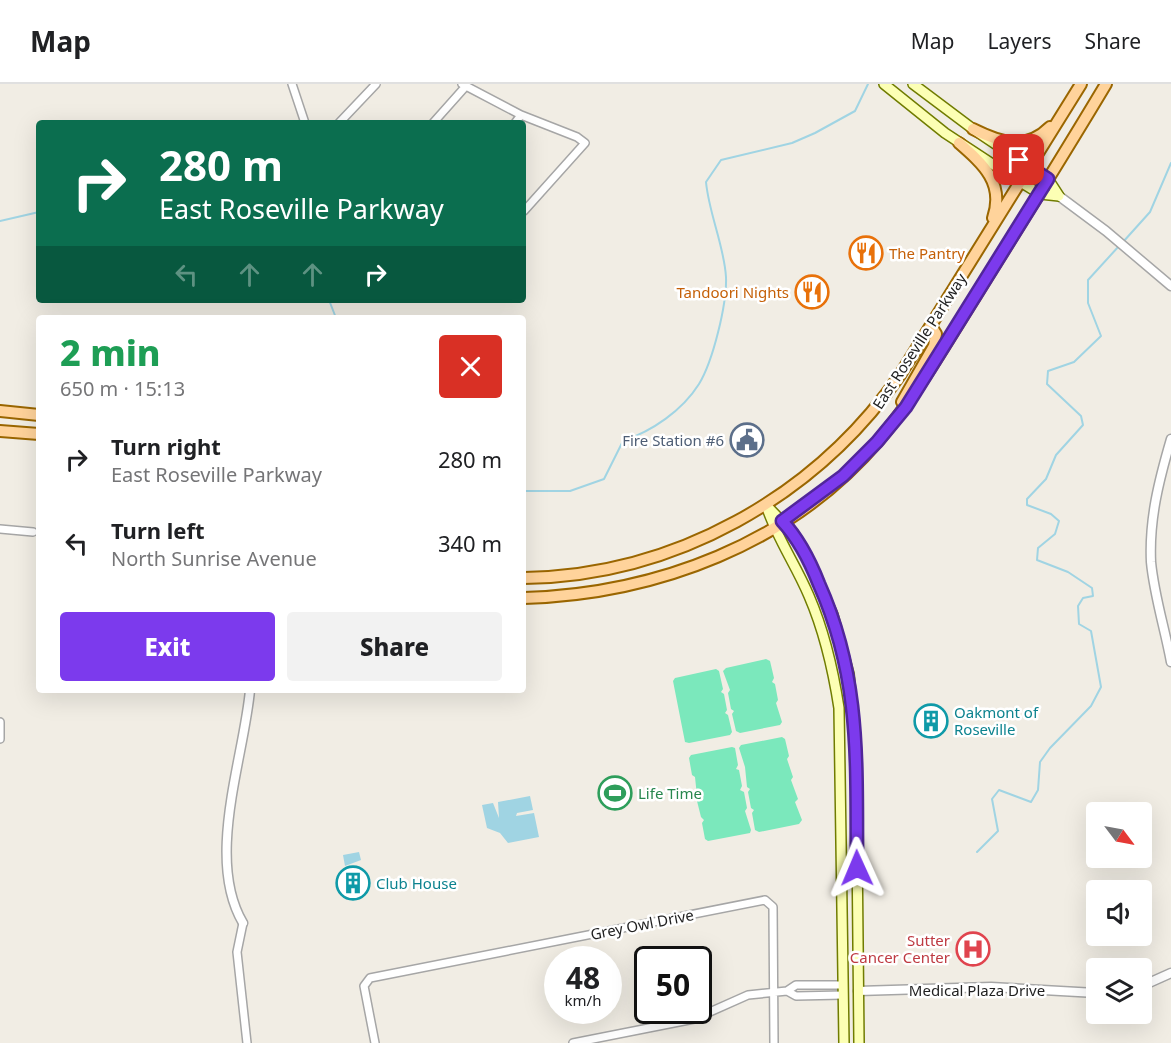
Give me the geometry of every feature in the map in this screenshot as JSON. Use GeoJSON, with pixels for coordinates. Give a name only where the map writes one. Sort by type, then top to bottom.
{"type":"FeatureCollection","features":[{"type":"Feature","properties":{"kind":"main road"},"geometry":{"type":"LineString","coordinates":[[884,84],[959,143],[1040,194],[1059,196]]}},
{"type":"Feature","properties":{"kind":"main road"},"geometry":{"type":"LineString","coordinates":[[913,84],[1048,179],[1059,196]]}},
{"type":"Feature","properties":{"kind":"main road","name":"East Roseville Parkway"},"geometry":{"type":"LineString","coordinates":[[526,578],[600,570],[655,556],[722,529],[766,505],[813,470],[860,426],[886,394],[931,326],[1081,84]]}},
{"type":"Feature","properties":{"kind":"main road","name":"East Roseville Parkway"},"geometry":{"type":"LineString","coordinates":[[526,598],[592,593],[660,579],[714,559],[778,524],[843,476],[892,424],[931,369],[1106,84]]}},
{"type":"Feature","properties":{"kind":"main road"},"geometry":{"type":"LineString","coordinates":[[974,129],[999,141],[1025,143],[1041,135],[1064,111]]}},
{"type":"Feature","properties":{"kind":"main road"},"geometry":{"type":"LineString","coordinates":[[959,143],[986,168],[995,185],[997,202],[987,236]]}},
{"type":"Feature","properties":{"kind":"main road"},"geometry":{"type":"LineString","coordinates":[[892,424],[934,346],[936,334],[931,326]]}},
{"type":"Feature","properties":{"kind":"main road"},"geometry":{"type":"LineString","coordinates":[[0,411],[36,415]]}},
{"type":"Feature","properties":{"kind":"main road"},"geometry":{"type":"LineString","coordinates":[[0,431],[36,434]]}},
{"type":"Feature","properties":{"kind":"main road"},"geometry":{"type":"LineString","coordinates":[[766,505],[778,524],[819,620],[834,676],[841,746],[844,1043]]}},
{"type":"Feature","properties":{"kind":"main road"},"geometry":{"type":"LineString","coordinates":[[778,524],[794,534],[827,601],[839,631],[849,674],[856,741],[859,1043]]}},
{"type":"Feature","properties":{"kind":"main road"},"geometry":{"type":"LineString","coordinates":[[843,985],[858,991]]}},
{"type":"Feature","properties":{"kind":"main road"},"geometry":{"type":"LineString","coordinates":[[843,996],[858,991]]}},
{"type":"Feature","properties":{"kind":"street"},"geometry":{"type":"LineString","coordinates":[[292,84],[304,120]]}},
{"type":"Feature","properties":{"kind":"street"},"geometry":{"type":"LineString","coordinates":[[342,120],[376,84]]}},
{"type":"Feature","properties":{"kind":"street"},"geometry":{"type":"LineString","coordinates":[[436,120],[464,85],[521,115],[577,137],[585,143],[526,209]]}},
{"type":"Feature","properties":{"kind":"street"},"geometry":{"type":"LineString","coordinates":[[517,120],[521,115]]}},
{"type":"Feature","properties":{"kind":"street"},"geometry":{"type":"LineString","coordinates":[[1059,196],[1106,231],[1171,286]]}},
{"type":"Feature","properties":{"kind":"street"},"geometry":{"type":"LineString","coordinates":[[1171,439],[1158,487],[1151,533],[1152,573],[1167,620],[1171,662]]}},
{"type":"Feature","properties":{"kind":"street"},"geometry":{"type":"LineString","coordinates":[[0,529],[33,532]]}},
{"type":"Feature","properties":{"kind":"street"},"geometry":{"type":"LineString","coordinates":[[247,1043],[237,951],[243,923],[232,896],[229,838],[232,786],[249,693]]}},
{"type":"Feature","properties":{"kind":"street"},"geometry":{"type":"LineString","coordinates":[[0,722],[0,739]]}},
{"type":"Feature","properties":{"kind":"street","name":"Grey Owl Drive"},"geometry":{"type":"LineString","coordinates":[[375,1043],[364,986],[370,978],[759,900],[765,900],[772,908],[774,1043]]}},
{"type":"Feature","properties":{"kind":"street"},"geometry":{"type":"LineString","coordinates":[[1152,982],[1171,973]]}},
{"type":"Feature","properties":{"kind":"street"},"geometry":{"type":"LineString","coordinates":[[787,991],[796,985],[843,985]]}},
{"type":"Feature","properties":{"kind":"street"},"geometry":{"type":"LineString","coordinates":[[816,985],[816,996]]}},
{"type":"Feature","properties":{"kind":"street","name":"Medical Plaza Drive"},"geometry":{"type":"LineString","coordinates":[[858,991],[991,987],[1086,992]]}},
{"type":"Feature","properties":{"kind":"street"},"geometry":{"type":"LineString","coordinates":[[573,1043],[694,1019],[737,999],[773,991],[787,991],[796,996],[843,996]]}},
{"type":"Feature","properties":{"kind":"green space"},"geometry":{"type":"Polygon","coordinates":[[[766,659],[770,661],[774,678],[772,682],[775,684],[778,700],[776,703],[782,722],[780,725],[740,733],[736,731],[732,714],[734,711],[731,709],[728,693],[730,690],[723,671],[726,668],[766,659]]]}},
{"type":"Feature","properties":{"kind":"green space"},"geometry":{"type":"Polygon","coordinates":[[[716,669],[719,671],[723,689],[721,692],[724,694],[727,710],[725,713],[728,715],[732,732],[730,735],[685,742],[673,681],[675,678],[716,669]]]}},
{"type":"Feature","properties":{"kind":"green space"},"geometry":{"type":"Polygon","coordinates":[[[782,737],[785,739],[789,756],[787,759],[793,777],[791,780],[798,799],[795,802],[802,820],[799,824],[759,832],[755,830],[752,813],[754,810],[751,808],[748,792],[750,789],[747,787],[745,767],[739,748],[741,745],[782,737]]]}},
{"type":"Feature","properties":{"kind":"green space"},"geometry":{"type":"Polygon","coordinates":[[[735,748],[738,765],[736,769],[739,770],[742,786],[740,790],[744,792],[747,808],[745,811],[751,830],[750,833],[708,841],[705,839],[702,823],[704,820],[697,801],[699,798],[689,758],[691,755],[735,748]]]}},
{"type":"Feature","properties":{"kind":"water"},"geometry":{"type":"Polygon","coordinates":[[[530,796],[533,810],[517,813],[516,816],[534,813],[539,837],[508,843],[500,833],[487,828],[482,805],[493,803],[499,818],[498,802],[530,796]]]}},
{"type":"Feature","properties":{"kind":"water"},"geometry":{"type":"Polygon","coordinates":[[[359,852],[361,860],[345,866],[343,855],[359,852]]]}},
{"type":"Feature","properties":{"kind":"waterway"},"geometry":{"type":"LineString","coordinates":[[526,491],[570,491],[604,479],[623,441],[645,432],[666,419],[692,394],[704,374],[714,347],[722,317],[726,288],[725,265],[706,182],[721,160],[792,143],[855,111],[868,84]]}},
{"type":"Feature","properties":{"kind":"waterway"},"geometry":{"type":"LineString","coordinates":[[1123,242],[1150,212],[1171,163]]}},
{"type":"Feature","properties":{"kind":"waterway"},"geometry":{"type":"LineString","coordinates":[[0,221],[36,213]]}},
{"type":"Feature","properties":{"kind":"waterway"},"geometry":{"type":"LineString","coordinates":[[977,852],[998,831],[992,799],[999,790],[1031,802],[1038,790],[1040,762],[1050,748],[1091,706],[1101,687],[1091,631],[1079,624],[1078,606],[1083,598],[1093,596],[1092,588],[1068,572],[1037,560],[1038,548],[1055,534],[1059,521],[1051,514],[1027,505],[1027,499],[1046,479],[1056,455],[1083,425],[1081,416],[1047,384],[1048,371],[1074,362],[1101,336],[1088,303],[1088,280],[1119,246]]}},
{"type":"Feature","properties":{"kind":"waterway"},"geometry":{"type":"LineString","coordinates":[[330,303],[335,315]]}},
{"type":"Feature","properties":{"kind":"place","name":"The Pantry"},"geometry":{"type":"Point","coordinates":[866,253]}},
{"type":"Feature","properties":{"kind":"place","name":"Tandoori Nights"},"geometry":{"type":"Point","coordinates":[812,292]}},
{"type":"Feature","properties":{"kind":"place","name":"Fire Station #6"},"geometry":{"type":"Point","coordinates":[747,440]}},
{"type":"Feature","properties":{"kind":"place","name":"Oakmont of Roseville"},"geometry":{"type":"Point","coordinates":[931,721]}},
{"type":"Feature","properties":{"kind":"place","name":"Life Time"},"geometry":{"type":"Point","coordinates":[615,793]}},
{"type":"Feature","properties":{"kind":"place","name":"Club House"},"geometry":{"type":"Point","coordinates":[353,883]}},
{"type":"Feature","properties":{"kind":"place","name":"Sutter Cancer Center"},"geometry":{"type":"Point","coordinates":[973,949]}},
{"type":"Feature","properties":{"kind":"route"},"geometry":{"type":"LineString","coordinates":[[857,868],[856,741],[854,706],[846,658],[833,615],[813,570],[794,534],[782,521],[825,492],[860,460],[906,407],[918,389],[1048,179],[1019,160]]}}]}
